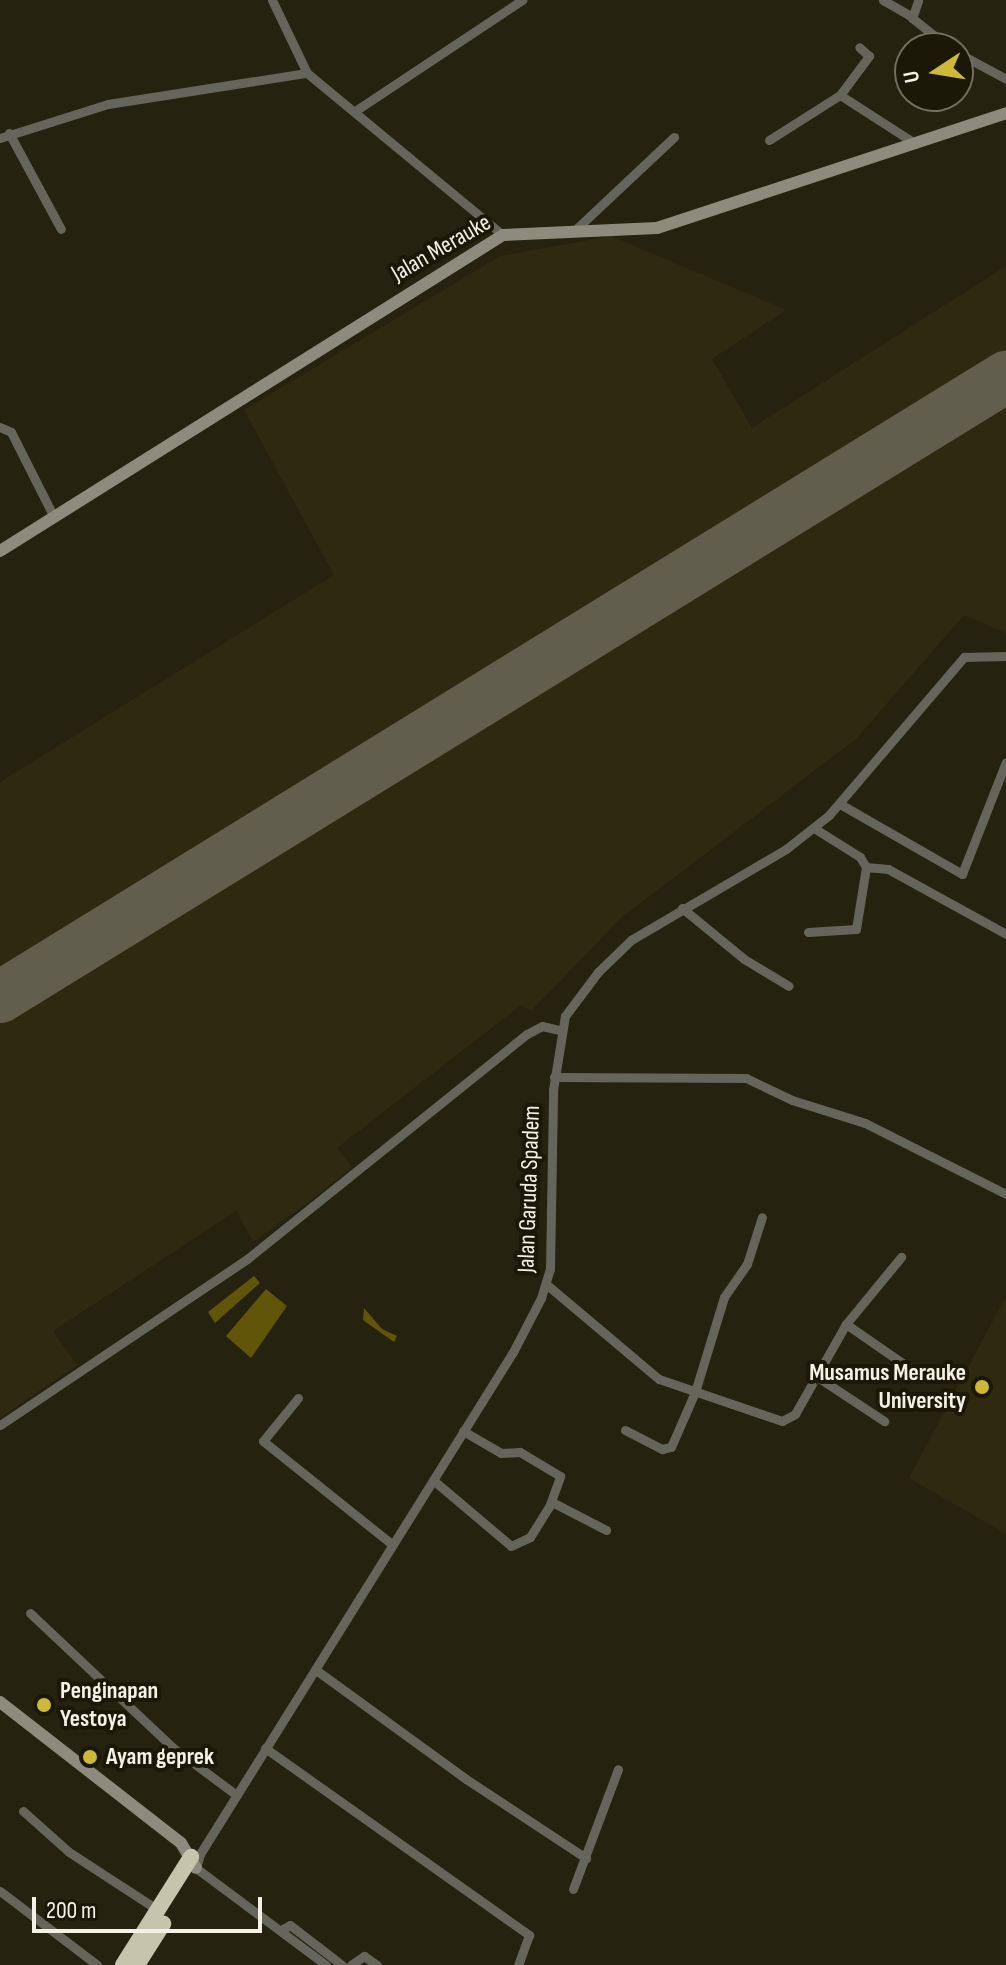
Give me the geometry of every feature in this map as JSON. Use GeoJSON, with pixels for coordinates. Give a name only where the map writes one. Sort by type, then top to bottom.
{"type":"FeatureCollection","features":[{"type":"Feature","properties":{"kind":"highway"},"geometry":{"type":"LineString","coordinates":[[123,1965],[158,1910],[196,1860]]}},
{"type":"Feature","properties":{"kind":"highway"},"geometry":{"type":"LineString","coordinates":[[137,1965],[196,1860]]}},
{"type":"Feature","properties":{"kind":"street"},"geometry":{"type":"LineString","coordinates":[[272,0],[307,73],[503,235]]}},
{"type":"Feature","properties":{"kind":"street"},"geometry":{"type":"LineString","coordinates":[[355,111],[522,0]]}},
{"type":"Feature","properties":{"kind":"street"},"geometry":{"type":"LineString","coordinates":[[883,0],[930,32]]}},
{"type":"Feature","properties":{"kind":"street"},"geometry":{"type":"LineString","coordinates":[[911,16],[918,1]]}},
{"type":"Feature","properties":{"kind":"street"},"geometry":{"type":"LineString","coordinates":[[769,140],[840,95],[869,56],[859,47]]}},
{"type":"Feature","properties":{"kind":"street"},"geometry":{"type":"LineString","coordinates":[[974,62],[1006,79]]}},
{"type":"Feature","properties":{"kind":"street"},"geometry":{"type":"LineString","coordinates":[[61,229],[4,136],[108,104],[307,73]]}},
{"type":"Feature","properties":{"kind":"street"},"geometry":{"type":"LineString","coordinates":[[840,95],[916,144]]}},
{"type":"Feature","properties":{"kind":"street","name":"Jalan Merauke"},"geometry":{"type":"LineString","coordinates":[[0,551],[503,235],[657,228],[1006,113]]}},
{"type":"Feature","properties":{"kind":"street"},"geometry":{"type":"LineString","coordinates":[[575,230],[674,137]]}},
{"type":"Feature","properties":{"kind":"street"},"geometry":{"type":"LineString","coordinates":[[0,427],[11,432],[54,517]]}},
{"type":"Feature","properties":{"kind":"street","name":"Jalan Garuda Spadem"},"geometry":{"type":"LineString","coordinates":[[196,1860],[513,1352],[546,1284],[554,1077],[560,1030],[575,1000],[610,958],[682,908],[814,828],[840,804],[964,657],[1006,656]]}},
{"type":"Feature","properties":{"kind":"street"},"geometry":{"type":"LineString","coordinates":[[840,804],[962,874],[1006,762]]}},
{"type":"Feature","properties":{"kind":"street"},"geometry":{"type":"LineString","coordinates":[[808,932],[856,929],[866,867],[860,857],[814,828]]}},
{"type":"Feature","properties":{"kind":"street"},"geometry":{"type":"LineString","coordinates":[[866,867],[888,869],[1006,934]]}},
{"type":"Feature","properties":{"kind":"street"},"geometry":{"type":"LineString","coordinates":[[682,908],[744,959],[789,986]]}},
{"type":"Feature","properties":{"kind":"street"},"geometry":{"type":"LineString","coordinates":[[0,1425],[247,1259],[527,1034],[542,1026],[560,1030]]}},
{"type":"Feature","properties":{"kind":"street"},"geometry":{"type":"LineString","coordinates":[[554,1077],[746,1078],[792,1100],[876,1127],[1006,1194]]}},
{"type":"Feature","properties":{"kind":"street"},"geometry":{"type":"LineString","coordinates":[[625,1430],[669,1449],[695,1392],[724,1297],[747,1264],[762,1217]]}},
{"type":"Feature","properties":{"kind":"street"},"geometry":{"type":"LineString","coordinates":[[546,1284],[649,1372],[695,1392],[786,1420],[795,1414],[846,1324],[901,1257]]}},
{"type":"Feature","properties":{"kind":"street"},"geometry":{"type":"LineString","coordinates":[[846,1324],[911,1369]]}},
{"type":"Feature","properties":{"kind":"street"},"geometry":{"type":"LineString","coordinates":[[816,1376],[884,1421]]}},
{"type":"Feature","properties":{"kind":"street"},"geometry":{"type":"LineString","coordinates":[[298,1398],[263,1441],[393,1545]]}},
{"type":"Feature","properties":{"kind":"street"},"geometry":{"type":"LineString","coordinates":[[433,1480],[511,1546],[530,1537],[552,1502],[560,1476],[520,1452],[501,1453],[463,1431]]}},
{"type":"Feature","properties":{"kind":"street"},"geometry":{"type":"LineString","coordinates":[[552,1502],[606,1530]]}},
{"type":"Feature","properties":{"kind":"street"},"geometry":{"type":"LineString","coordinates":[[30,1613],[172,1747],[235,1794]]}},
{"type":"Feature","properties":{"kind":"street"},"geometry":{"type":"LineString","coordinates":[[316,1670],[466,1779],[586,1858]]}},
{"type":"Feature","properties":{"kind":"street"},"geometry":{"type":"LineString","coordinates":[[0,1702],[181,1843],[196,1860],[326,1965]]}},
{"type":"Feature","properties":{"kind":"street"},"geometry":{"type":"LineString","coordinates":[[265,1748],[525,1932],[530,1943],[518,1965]]}},
{"type":"Feature","properties":{"kind":"street"},"geometry":{"type":"LineString","coordinates":[[573,1889],[618,1769]]}},
{"type":"Feature","properties":{"kind":"street"},"geometry":{"type":"LineString","coordinates":[[23,1811],[69,1852],[158,1910]]}},
{"type":"Feature","properties":{"kind":"street"},"geometry":{"type":"LineString","coordinates":[[0,1891],[97,1965]]}},
{"type":"Feature","properties":{"kind":"street"},"geometry":{"type":"LineString","coordinates":[[281,1930],[290,1925],[342,1965]]}},
{"type":"Feature","properties":{"kind":"street"},"geometry":{"type":"LineString","coordinates":[[351,1965],[364,1956],[377,1965]]}},
{"type":"Feature","properties":{"kind":"shaded area"},"geometry":{"type":"Polygon","coordinates":[[[611,236],[786,310],[712,359],[752,428],[1006,266],[1006,633],[964,615],[856,739],[621,918],[531,1011],[521,1005],[337,1148],[352,1167],[307,1203],[253,1242],[236,1211],[53,1331],[77,1365],[0,1418],[0,782],[334,575],[244,410],[500,256],[611,236]]]}},
{"type":"Feature","properties":{"kind":"shaded area"},"geometry":{"type":"Polygon","coordinates":[[[254,1276],[260,1283],[215,1323],[208,1312],[254,1276]]]}},
{"type":"Feature","properties":{"kind":"shaded area"},"geometry":{"type":"Polygon","coordinates":[[[266,1289],[287,1306],[251,1358],[226,1336],[266,1289]]]}},
{"type":"Feature","properties":{"kind":"shaded area","name":"Musamus Merauke University"},"geometry":{"type":"Polygon","coordinates":[[[1006,1296],[1006,1534],[909,1478],[1006,1296]]]}},
{"type":"Feature","properties":{"kind":"shaded area"},"geometry":{"type":"Polygon","coordinates":[[[364,1308],[382,1329],[397,1336],[394,1342],[363,1320],[364,1308]]]}},
{"type":"Feature","properties":{"kind":"runway"},"geometry":{"type":"LineString","coordinates":[[0,997],[1006,377]]}},
{"type":"Feature","properties":{"kind":"place","name":"Musamus Merauke University"},"geometry":{"type":"Point","coordinates":[982,1387]}},
{"type":"Feature","properties":{"kind":"place","name":"Penginapan Yestoya"},"geometry":{"type":"Point","coordinates":[44,1705]}},
{"type":"Feature","properties":{"kind":"place","name":"Ayam geprek"},"geometry":{"type":"Point","coordinates":[90,1757]}}]}
